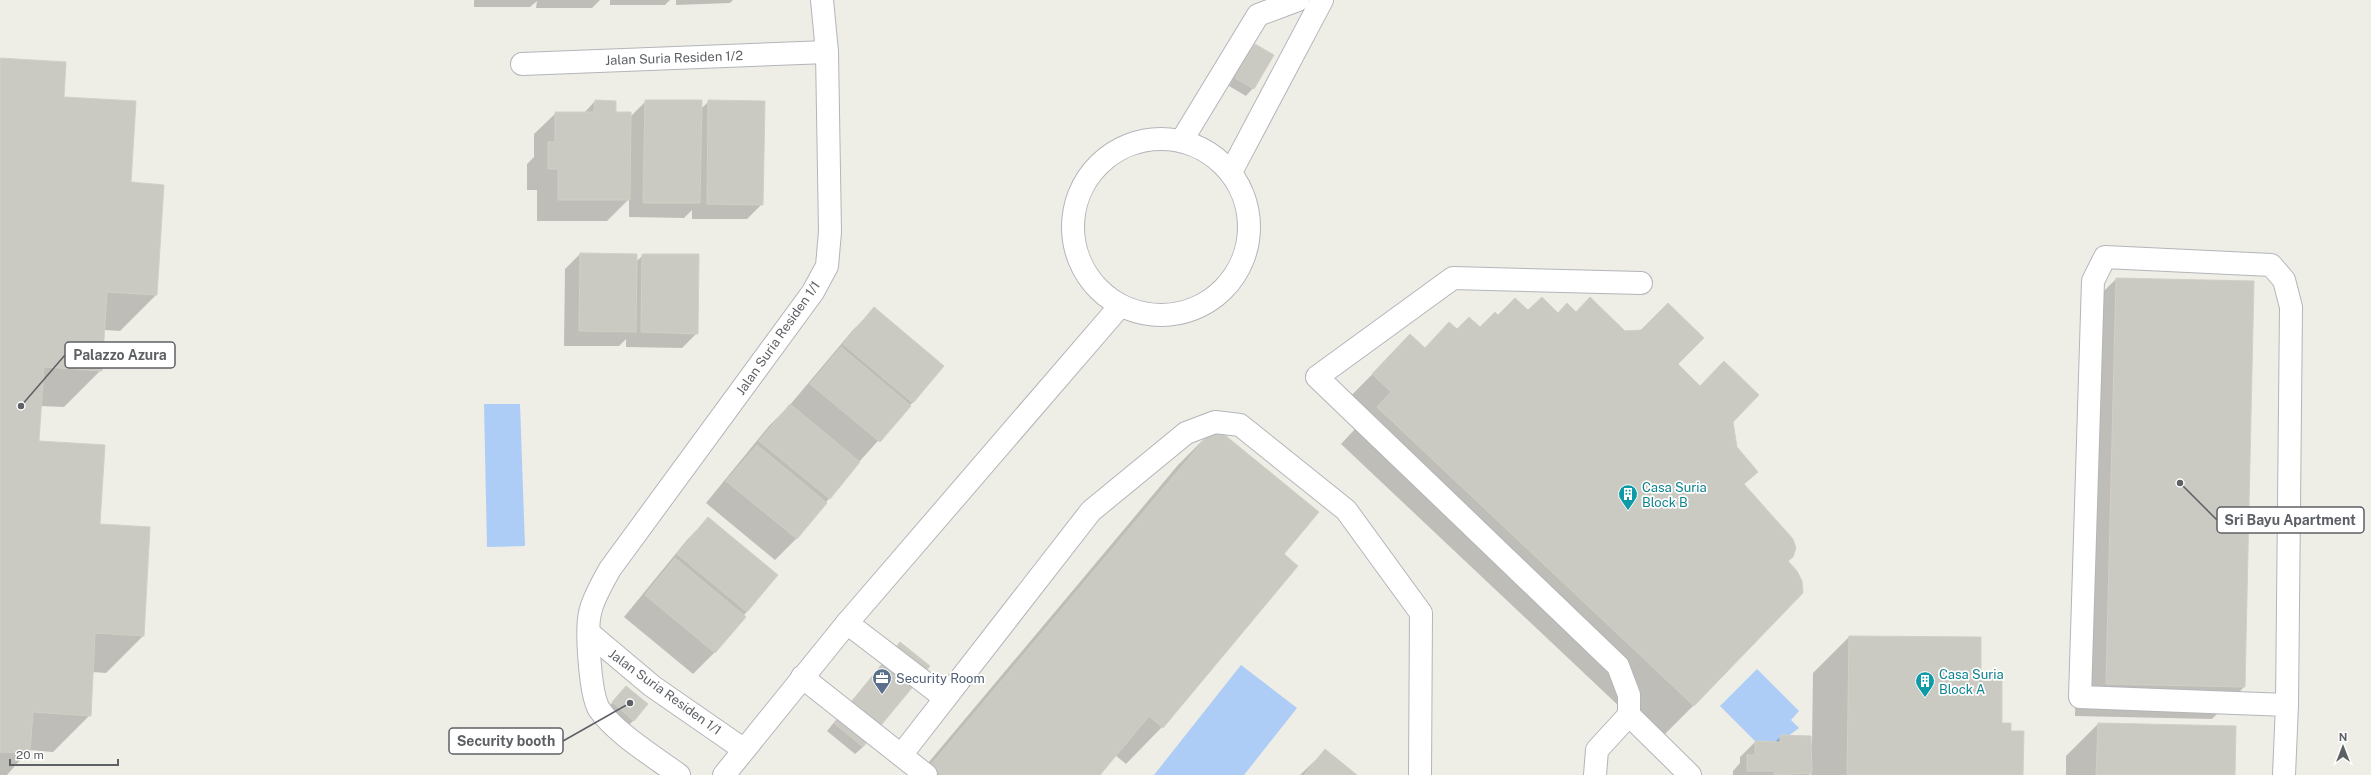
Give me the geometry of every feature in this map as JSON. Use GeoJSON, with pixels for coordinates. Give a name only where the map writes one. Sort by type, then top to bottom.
{"type":"FeatureCollection","features":[{"type":"Feature","properties":{"kind":"street","name":"Jalan Suria Residen 1/1"},"geometry":{"type":"LineString","coordinates":[[679,775],[615,727],[599,708],[592,678],[588,633],[590,612],[610,569],[813,292],[827,266],[830,232],[827,52],[822,0]]}},
{"type":"Feature","properties":{"kind":"street"},"geometry":{"type":"LineString","coordinates":[[1182,140],[1258,15],[1298,0]]}},
{"type":"Feature","properties":{"kind":"street"},"geometry":{"type":"LineString","coordinates":[[1231,172],[1322,0]]}},
{"type":"Feature","properties":{"kind":"street","name":"Jalan Suria Residen 1/2"},"geometry":{"type":"LineString","coordinates":[[522,64],[827,52]]}},
{"type":"Feature","properties":{"kind":"street"},"geometry":{"type":"LineString","coordinates":[[1153,138],[1182,140],[1209,152],[1231,172],[1246,199],[1250,228],[1244,258],[1229,284],[1206,303],[1178,314],[1148,315],[1120,306],[1096,289],[1080,265],[1072,238],[1073,209],[1083,182],[1101,160],[1126,145],[1153,138]]}},
{"type":"Feature","properties":{"kind":"street"},"geometry":{"type":"LineString","coordinates":[[2284,775],[2287,705],[2290,307],[2284,280],[2271,265],[2105,257],[2093,281],[2080,697],[2287,705]]}},
{"type":"Feature","properties":{"kind":"street"},"geometry":{"type":"LineString","coordinates":[[1641,283],[1453,278],[1317,377],[1618,666],[1628,695],[1629,715],[1690,775]]}},
{"type":"Feature","properties":{"kind":"street"},"geometry":{"type":"LineString","coordinates":[[724,775],[847,623],[1120,306]]}},
{"type":"Feature","properties":{"kind":"street"},"geometry":{"type":"LineString","coordinates":[[902,754],[1091,511],[1186,433],[1215,422],[1240,425],[1346,510],[1420,613],[1420,775]]}},
{"type":"Feature","properties":{"kind":"street"},"geometry":{"type":"LineString","coordinates":[[847,623],[945,698]]}},
{"type":"Feature","properties":{"kind":"street","name":"Jalan Suria Residen 1/1"},"geometry":{"type":"LineString","coordinates":[[588,633],[652,686],[744,749]]}},
{"type":"Feature","properties":{"kind":"street"},"geometry":{"type":"LineString","coordinates":[[802,677],[902,754],[926,775]]}},
{"type":"Feature","properties":{"kind":"street"},"geometry":{"type":"LineString","coordinates":[[1595,775],[1597,750],[1629,715]]}},
{"type":"Feature","properties":{"kind":"water"},"geometry":{"type":"Polygon","coordinates":[[[484,404],[520,404],[525,546],[487,547],[484,404]]]}},
{"type":"Feature","properties":{"kind":"water"},"geometry":{"type":"Polygon","coordinates":[[[1241,665],[1297,708],[1244,775],[1154,775],[1241,665]]]}},
{"type":"Feature","properties":{"kind":"water"},"geometry":{"type":"Polygon","coordinates":[[[1757,669],[1799,711],[1791,720],[1799,728],[1780,742],[1755,741],[1720,706],[1757,669]]]}},
{"type":"Feature","properties":{"kind":"building"},"geometry":{"type":"Polygon","coordinates":[[[1255,44],[1274,55],[1254,89],[1235,78],[1255,44]]]}},
{"type":"Feature","properties":{"kind":"building"},"geometry":{"type":"Polygon","coordinates":[[[0,58],[66,62],[64,97],[136,101],[131,182],[164,185],[157,295],[107,292],[102,371],[44,367],[39,441],[105,445],[100,524],[150,527],[144,636],[95,633],[91,716],[33,712],[30,753],[0,752],[0,58]]]}},
{"type":"Feature","properties":{"kind":"building"},"geometry":{"type":"Polygon","coordinates":[[[595,100],[616,101],[616,112],[631,112],[630,200],[558,200],[558,169],[548,169],[548,142],[555,142],[555,112],[594,112],[595,100]]]}},
{"type":"Feature","properties":{"kind":"building"},"geometry":{"type":"Polygon","coordinates":[[[645,100],[702,100],[700,203],[643,203],[645,100]]]}},
{"type":"Feature","properties":{"kind":"building"},"geometry":{"type":"Polygon","coordinates":[[[708,100],[765,101],[763,205],[707,204],[708,100]]]}},
{"type":"Feature","properties":{"kind":"building"},"geometry":{"type":"Polygon","coordinates":[[[580,253],[637,254],[636,332],[579,331],[580,253]]]}},
{"type":"Feature","properties":{"kind":"building"},"geometry":{"type":"Polygon","coordinates":[[[642,254],[699,254],[698,334],[641,332],[642,254]]]}},
{"type":"Feature","properties":{"kind":"building"},"geometry":{"type":"Polygon","coordinates":[[[2116,278],[2254,281],[2245,687],[2106,684],[2116,278]]]}},
{"type":"Feature","properties":{"kind":"building","name":"Casa Suria Block B"},"geometry":{"type":"Polygon","coordinates":[[[1542,297],[1558,313],[1567,303],[1576,312],[1590,297],[1625,331],[1641,330],[1668,303],[1704,338],[1678,364],[1700,386],[1724,361],[1759,395],[1733,422],[1737,447],[1758,472],[1744,484],[1793,539],[1796,548],[1793,557],[1788,561],[1797,571],[1802,581],[1803,593],[1694,706],[1377,407],[1391,392],[1372,374],[1410,334],[1425,348],[1449,322],[1457,329],[1469,317],[1480,327],[1495,312],[1498,315],[1515,298],[1528,310],[1542,297]]]}},
{"type":"Feature","properties":{"kind":"building"},"geometry":{"type":"Polygon","coordinates":[[[874,307],[944,366],[913,403],[843,344],[874,307]]]}},
{"type":"Feature","properties":{"kind":"building"},"geometry":{"type":"Polygon","coordinates":[[[841,347],[911,406],[880,442],[810,384],[841,347]]]}},
{"type":"Feature","properties":{"kind":"building"},"geometry":{"type":"Polygon","coordinates":[[[790,404],[860,462],[830,499],[759,441],[790,404]]]}},
{"type":"Feature","properties":{"kind":"building"},"geometry":{"type":"Polygon","coordinates":[[[1215,427],[1319,512],[1284,554],[1298,566],[1163,728],[1149,716],[1100,775],[941,775],[930,766],[1215,427]]]}},
{"type":"Feature","properties":{"kind":"building"},"geometry":{"type":"Polygon","coordinates":[[[757,445],[827,503],[797,539],[726,481],[757,445]]]}},
{"type":"Feature","properties":{"kind":"building"},"geometry":{"type":"Polygon","coordinates":[[[708,517],[778,575],[747,612],[677,554],[708,517]]]}},
{"type":"Feature","properties":{"kind":"building"},"geometry":{"type":"Polygon","coordinates":[[[675,558],[746,617],[715,653],[645,595],[675,558]]]}},
{"type":"Feature","properties":{"kind":"building","name":"Casa Suria Block A"},"geometry":{"type":"Polygon","coordinates":[[[1849,636],[1981,637],[1981,672],[2002,672],[2002,723],[2011,723],[2011,731],[2024,731],[2023,775],[1847,775],[1849,636]]]}},
{"type":"Feature","properties":{"kind":"building","name":"Security Room"},"geometry":{"type":"Polygon","coordinates":[[[900,642],[930,666],[863,747],[834,723],[900,642]]]}},
{"type":"Feature","properties":{"kind":"building"},"geometry":{"type":"Polygon","coordinates":[[[626,686],[648,704],[634,721],[612,702],[626,686]]]}},
{"type":"Feature","properties":{"kind":"building"},"geometry":{"type":"Polygon","coordinates":[[[2098,723],[2236,726],[2235,775],[2096,775],[2098,723]]]}},
{"type":"Feature","properties":{"kind":"building"},"geometry":{"type":"Polygon","coordinates":[[[1780,735],[1811,736],[1812,773],[1774,775],[1774,771],[1747,771],[1747,755],[1755,755],[1755,741],[1780,742],[1780,735]]]}},
{"type":"Feature","properties":{"kind":"building"},"geometry":{"type":"Polygon","coordinates":[[[1325,749],[1357,775],[1304,775],[1325,749]]]}},
{"type":"Feature","properties":{"kind":"place","name":"Palazzo Azura"},"geometry":{"type":"Point","coordinates":[21,406]}},
{"type":"Feature","properties":{"kind":"place","name":"Sri Bayu Apartment"},"geometry":{"type":"Point","coordinates":[2180,483]}},
{"type":"Feature","properties":{"kind":"place","name":"Casa Suria Block B"},"geometry":{"type":"Point","coordinates":[1628,511]}},
{"type":"Feature","properties":{"kind":"place","name":"Security Room"},"geometry":{"type":"Point","coordinates":[882,695]}},
{"type":"Feature","properties":{"kind":"place","name":"Casa Suria Block A"},"geometry":{"type":"Point","coordinates":[1925,698]}},
{"type":"Feature","properties":{"kind":"place","name":"Security booth"},"geometry":{"type":"Point","coordinates":[630,703]}}]}
